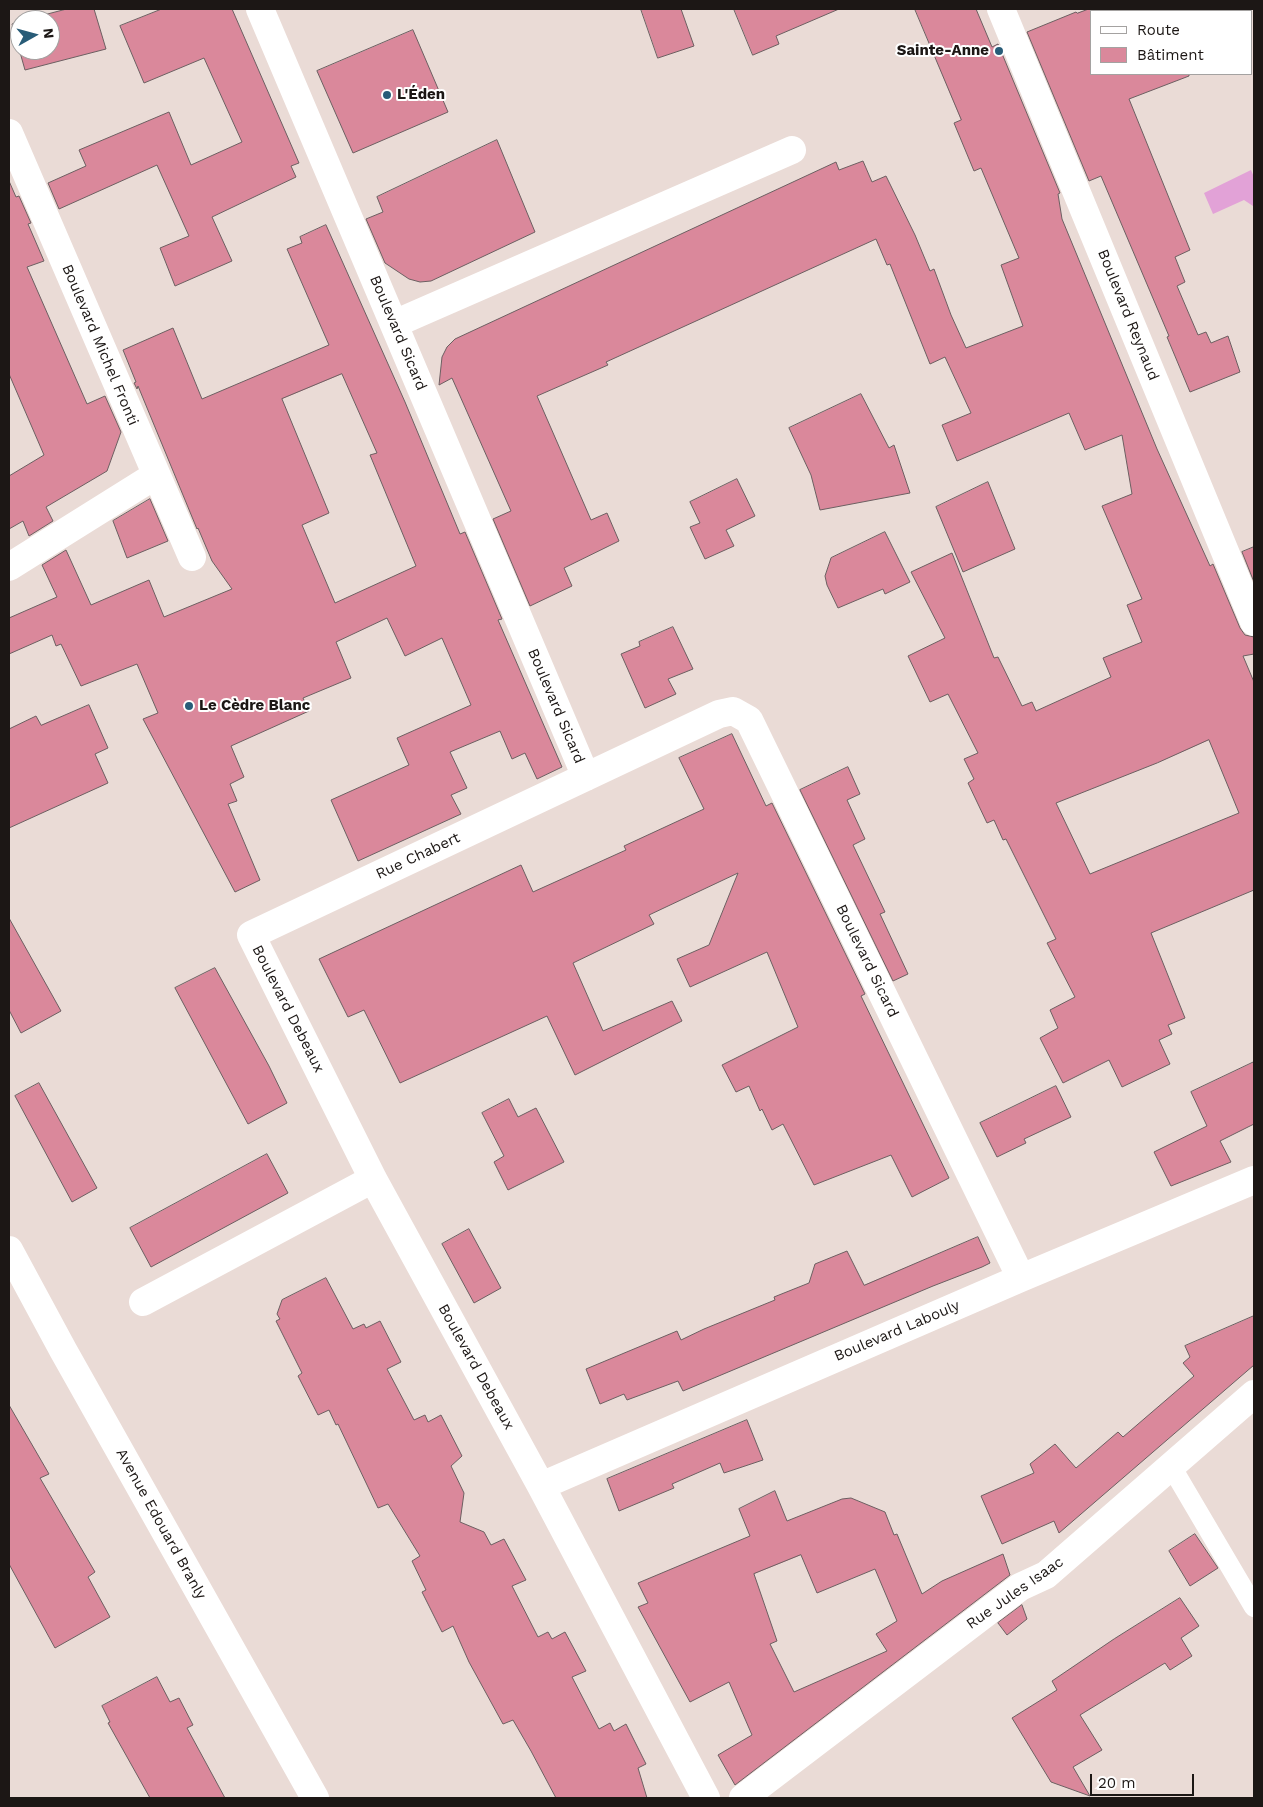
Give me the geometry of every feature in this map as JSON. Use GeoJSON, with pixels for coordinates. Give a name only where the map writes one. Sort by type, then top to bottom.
{"type":"FeatureCollection","features":[{"type":"Feature","properties":{"kind":"street","name":"Boulevard Sicard"},"geometry":{"type":"LineString","coordinates":[[260,9],[586,777],[719,714],[733,711],[749,720],[1021,1278]]}},
{"type":"Feature","properties":{"kind":"street","name":"Boulevard Reynaud"},"geometry":{"type":"LineString","coordinates":[[1001,9],[1254,622]]}},
{"type":"Feature","properties":{"kind":"street","name":"Boulevard Michel Fronti"},"geometry":{"type":"LineString","coordinates":[[9,132],[192,557]]}},
{"type":"Feature","properties":{"kind":"street"},"geometry":{"type":"LineString","coordinates":[[394,324],[792,150]]}},
{"type":"Feature","properties":{"kind":"street"},"geometry":{"type":"LineString","coordinates":[[9,567],[156,475]]}},
{"type":"Feature","properties":{"kind":"street","name":"Rue Chabert"},"geometry":{"type":"LineString","coordinates":[[250,935],[586,777]]}},
{"type":"Feature","properties":{"kind":"street","name":"Boulevard Debeaux"},"geometry":{"type":"LineString","coordinates":[[250,935],[373,1178],[541,1486],[706,1798]]}},
{"type":"Feature","properties":{"kind":"street"},"geometry":{"type":"LineString","coordinates":[[143,1302],[373,1178]]}},
{"type":"Feature","properties":{"kind":"street","name":"Boulevard Labouly"},"geometry":{"type":"LineString","coordinates":[[541,1486],[1021,1278],[1254,1180]]}},
{"type":"Feature","properties":{"kind":"street","name":"Avenue Edouard Branly"},"geometry":{"type":"LineString","coordinates":[[9,1250],[63,1350],[316,1798]]}},
{"type":"Feature","properties":{"kind":"street","name":"Rue Jules Isaac"},"geometry":{"type":"LineString","coordinates":[[743,1798],[1020,1587],[1046,1575],[1254,1394]]}},
{"type":"Feature","properties":{"kind":"lane"},"geometry":{"type":"LineString","coordinates":[[1171,1466],[1254,1607]]}},
{"type":"Feature","properties":{"kind":"shaded area"},"geometry":{"type":"Polygon","coordinates":[[[1251,170],[1254,177],[1254,206],[1244,200],[1213,214],[1204,193],[1251,170]]]}},
{"type":"Feature","properties":{"kind":"building"},"geometry":{"type":"Polygon","coordinates":[[[94,9],[106,49],[25,70],[22,60],[60,60],[60,11],[94,9]]]}},
{"type":"Feature","properties":{"kind":"building"},"geometry":{"type":"Polygon","coordinates":[[[162,9],[232,9],[299,163],[291,166],[296,177],[212,217],[232,261],[175,286],[160,248],[189,236],[157,165],[59,209],[48,183],[86,166],[79,150],[169,112],[191,165],[242,142],[204,58],[144,83],[120,26],[162,9]]]}},
{"type":"Feature","properties":{"kind":"building"},"geometry":{"type":"Polygon","coordinates":[[[641,9],[681,9],[694,46],[658,58],[641,9]]]}},
{"type":"Feature","properties":{"kind":"building"},"geometry":{"type":"Polygon","coordinates":[[[734,9],[839,9],[776,36],[779,44],[753,55],[734,9]]]}},
{"type":"Feature","properties":{"kind":"building"},"geometry":{"type":"Polygon","coordinates":[[[915,9],[976,9],[992,47],[998,44],[1060,193],[1058,194],[1062,219],[1157,449],[1210,566],[1213,564],[1240,628],[1245,635],[1254,637],[1254,654],[1243,656],[1254,682],[1254,890],[1151,933],[1185,1018],[1168,1025],[1172,1034],[1159,1040],[1170,1064],[1122,1087],[1109,1060],[1063,1083],[1040,1038],[1058,1028],[1050,1010],[1075,997],[1047,943],[1056,939],[1006,839],[1003,840],[994,820],[987,823],[968,783],[974,779],[964,759],[978,753],[948,694],[930,702],[908,656],[945,638],[911,572],[952,553],[994,658],[998,657],[1022,706],[1032,702],[1036,711],[1111,677],[1103,658],[1142,642],[1127,605],[1142,599],[1102,506],[1132,494],[1122,435],[1085,450],[1069,413],[957,461],[942,425],[971,413],[945,357],[930,364],[890,264],[887,265],[876,239],[606,362],[608,365],[537,396],[591,520],[607,513],[619,541],[564,568],[572,586],[530,606],[493,519],[511,511],[452,378],[439,385],[442,357],[447,347],[455,339],[836,162],[839,170],[863,161],[872,182],[886,176],[915,235],[930,271],[934,269],[951,315],[966,348],[1023,326],[1001,265],[1019,258],[981,168],[974,171],[954,123],[961,120],[915,9]],[[1209,740],[1056,803],[1090,874],[1239,813],[1209,740]]]}},
{"type":"Feature","properties":{"kind":"building"},"geometry":{"type":"Polygon","coordinates":[[[1092,9],[1090,10],[1090,75],[1189,75],[1129,99],[1190,250],[1175,257],[1185,282],[1177,286],[1198,335],[1206,332],[1211,343],[1228,336],[1240,372],[1190,392],[1167,337],[1169,336],[1101,176],[1089,181],[1027,32],[1092,9]]]}},
{"type":"Feature","properties":{"kind":"building","name":"L'Éden"},"geometry":{"type":"Polygon","coordinates":[[[413,30],[448,112],[353,153],[317,71],[413,30]]]}},
{"type":"Feature","properties":{"kind":"building"},"geometry":{"type":"Polygon","coordinates":[[[497,140],[535,232],[431,281],[420,282],[409,279],[385,263],[366,219],[383,212],[377,197],[497,140]]]}},
{"type":"Feature","properties":{"kind":"building"},"geometry":{"type":"Polygon","coordinates":[[[9,181],[16,197],[19,196],[31,223],[28,224],[44,261],[27,267],[87,404],[105,396],[121,432],[107,471],[46,507],[53,521],[29,536],[23,521],[9,529],[9,476],[44,455],[9,374],[9,181]]]}},
{"type":"Feature","properties":{"kind":"building"},"geometry":{"type":"Polygon","coordinates":[[[326,225],[405,402],[460,534],[465,532],[502,619],[498,620],[562,767],[537,779],[525,753],[512,759],[500,731],[450,752],[467,788],[451,795],[461,814],[358,861],[331,800],[409,765],[397,738],[471,705],[442,638],[405,656],[387,618],[336,642],[351,678],[303,698],[309,711],[231,746],[244,777],[230,784],[237,801],[228,804],[260,880],[235,892],[143,719],[158,713],[137,664],[81,686],[61,644],[56,646],[52,635],[9,654],[9,618],[57,597],[42,565],[66,550],[91,605],[149,580],[164,617],[232,589],[212,561],[197,529],[138,386],[137,389],[134,383],[136,382],[123,350],[173,328],[202,399],[329,345],[287,249],[302,243],[300,237],[326,225]],[[342,374],[282,399],[329,513],[302,525],[335,603],[416,566],[370,455],[377,453],[342,374]]]}},
{"type":"Feature","properties":{"kind":"building"},"geometry":{"type":"Polygon","coordinates":[[[861,394],[889,448],[894,445],[910,493],[820,510],[811,475],[789,428],[861,394]]]}},
{"type":"Feature","properties":{"kind":"building"},"geometry":{"type":"Polygon","coordinates":[[[737,479],[755,516],[726,530],[734,546],[705,559],[690,527],[700,523],[690,502],[737,479]]]}},
{"type":"Feature","properties":{"kind":"building"},"geometry":{"type":"Polygon","coordinates":[[[988,482],[1015,549],[963,572],[936,507],[988,482]]]}},
{"type":"Feature","properties":{"kind":"building"},"geometry":{"type":"Polygon","coordinates":[[[150,499],[168,541],[127,558],[113,521],[150,499]]]}},
{"type":"Feature","properties":{"kind":"building"},"geometry":{"type":"Polygon","coordinates":[[[885,532],[910,582],[885,594],[883,589],[838,608],[827,585],[825,576],[831,558],[885,532]]]}},
{"type":"Feature","properties":{"kind":"building"},"geometry":{"type":"Polygon","coordinates":[[[1254,547],[1254,582],[1242,552],[1254,547]]]}},
{"type":"Feature","properties":{"kind":"building"},"geometry":{"type":"Polygon","coordinates":[[[673,627],[693,669],[668,679],[676,694],[645,708],[621,654],[640,646],[639,642],[673,627]]]}},
{"type":"Feature","properties":{"kind":"building"},"geometry":{"type":"Polygon","coordinates":[[[89,705],[108,748],[95,754],[108,783],[9,828],[9,729],[36,716],[41,725],[89,705]]]}},
{"type":"Feature","properties":{"kind":"building"},"geometry":{"type":"Polygon","coordinates":[[[732,734],[766,806],[772,803],[865,994],[861,996],[949,1178],[912,1197],[891,1155],[814,1185],[783,1124],[772,1130],[762,1109],[760,1111],[749,1086],[736,1092],[722,1065],[798,1027],[767,952],[690,987],[677,959],[709,945],[738,873],[649,915],[654,924],[573,963],[603,1031],[672,1001],[682,1021],[575,1075],[547,1016],[400,1083],[364,1010],[348,1017],[319,959],[521,865],[533,892],[626,850],[624,846],[704,809],[679,758],[732,734]]]}},
{"type":"Feature","properties":{"kind":"building"},"geometry":{"type":"Polygon","coordinates":[[[848,767],[860,794],[847,800],[865,839],[853,845],[885,912],[880,914],[908,974],[893,981],[800,790],[848,767]]]}},
{"type":"Feature","properties":{"kind":"building"},"geometry":{"type":"Polygon","coordinates":[[[9,918],[61,1011],[21,1033],[9,1010],[9,918]]]}},
{"type":"Feature","properties":{"kind":"building"},"geometry":{"type":"Polygon","coordinates":[[[215,968],[269,1066],[287,1103],[248,1124],[175,988],[215,968]]]}},
{"type":"Feature","properties":{"kind":"building"},"geometry":{"type":"Polygon","coordinates":[[[1254,1062],[1254,1124],[1220,1141],[1231,1162],[1171,1186],[1154,1152],[1207,1126],[1191,1092],[1254,1062]]]}},
{"type":"Feature","properties":{"kind":"building"},"geometry":{"type":"Polygon","coordinates":[[[39,1083],[97,1188],[72,1202],[15,1096],[39,1083]]]}},
{"type":"Feature","properties":{"kind":"building"},"geometry":{"type":"Polygon","coordinates":[[[1056,1086],[1071,1117],[1024,1139],[1026,1143],[997,1157],[980,1123],[1056,1086]]]}},
{"type":"Feature","properties":{"kind":"building"},"geometry":{"type":"Polygon","coordinates":[[[509,1099],[518,1117],[536,1108],[564,1162],[508,1190],[494,1162],[504,1156],[482,1113],[509,1099]]]}},
{"type":"Feature","properties":{"kind":"building"},"geometry":{"type":"Polygon","coordinates":[[[267,1154],[288,1193],[151,1267],[130,1228],[267,1154]]]}},
{"type":"Feature","properties":{"kind":"building"},"geometry":{"type":"Polygon","coordinates":[[[469,1229],[501,1288],[474,1303],[442,1244],[469,1229]]]}},
{"type":"Feature","properties":{"kind":"building"},"geometry":{"type":"Polygon","coordinates":[[[978,1237],[990,1263],[683,1391],[678,1381],[627,1400],[624,1394],[600,1404],[586,1369],[677,1331],[681,1340],[775,1300],[774,1297],[809,1283],[815,1264],[847,1251],[864,1285],[978,1237]]]}},
{"type":"Feature","properties":{"kind":"building"},"geometry":{"type":"Polygon","coordinates":[[[326,1278],[353,1329],[364,1324],[366,1328],[380,1321],[401,1362],[387,1369],[414,1420],[425,1415],[428,1422],[441,1415],[462,1456],[451,1466],[464,1493],[460,1522],[484,1532],[491,1545],[504,1539],[526,1580],[512,1586],[538,1637],[548,1632],[552,1639],[565,1632],[586,1671],[572,1677],[599,1729],[610,1723],[614,1731],[626,1724],[646,1764],[638,1768],[647,1798],[556,1798],[513,1720],[503,1724],[469,1662],[453,1626],[442,1632],[422,1592],[426,1590],[412,1561],[420,1556],[388,1504],[378,1508],[338,1424],[336,1425],[329,1410],[318,1415],[298,1376],[302,1373],[276,1321],[280,1319],[277,1314],[282,1300],[326,1278]]]}},
{"type":"Feature","properties":{"kind":"building"},"geometry":{"type":"Polygon","coordinates":[[[1254,1316],[1254,1365],[1059,1533],[1054,1521],[1002,1544],[981,1496],[1034,1473],[1030,1464],[1055,1444],[1076,1468],[1118,1432],[1123,1437],[1194,1376],[1183,1363],[1190,1357],[1185,1346],[1254,1316]]]}},
{"type":"Feature","properties":{"kind":"building"},"geometry":{"type":"Polygon","coordinates":[[[9,1405],[49,1474],[40,1478],[95,1572],[88,1577],[110,1617],[55,1648],[9,1564],[9,1405]]]}},
{"type":"Feature","properties":{"kind":"building"},"geometry":{"type":"Polygon","coordinates":[[[747,1420],[763,1460],[724,1473],[720,1463],[672,1484],[674,1488],[619,1511],[607,1479],[747,1420]]]}},
{"type":"Feature","properties":{"kind":"building"},"geometry":{"type":"Polygon","coordinates":[[[775,1491],[787,1521],[842,1499],[851,1498],[885,1512],[894,1535],[897,1534],[922,1594],[942,1581],[1003,1554],[1010,1575],[735,1785],[718,1755],[752,1735],[729,1682],[690,1702],[638,1607],[648,1603],[638,1583],[750,1536],[739,1509],[775,1491]],[[801,1555],[754,1574],[777,1641],[770,1644],[794,1692],[887,1651],[876,1634],[897,1621],[875,1569],[817,1593],[801,1555]]]}},
{"type":"Feature","properties":{"kind":"building"},"geometry":{"type":"Polygon","coordinates":[[[1195,1534],[1218,1568],[1190,1586],[1169,1551],[1195,1534]]]}},
{"type":"Feature","properties":{"kind":"building"},"geometry":{"type":"Polygon","coordinates":[[[1180,1598],[1199,1626],[1181,1638],[1192,1656],[1170,1670],[1165,1663],[1080,1715],[1102,1750],[1073,1767],[1090,1796],[1051,1782],[1012,1718],[1057,1690],[1052,1681],[1114,1639],[1180,1598]]]}},
{"type":"Feature","properties":{"kind":"building"},"geometry":{"type":"Polygon","coordinates":[[[1022,1605],[1027,1619],[1007,1635],[998,1623],[1022,1605]]]}},
{"type":"Feature","properties":{"kind":"building"},"geometry":{"type":"Polygon","coordinates":[[[157,1677],[170,1702],[179,1698],[193,1725],[187,1728],[225,1798],[150,1798],[108,1723],[110,1722],[102,1706],[157,1677]]]}},
{"type":"Feature","properties":{"kind":"place","name":"Sainte-Anne"},"geometry":{"type":"Point","coordinates":[999,51]}},
{"type":"Feature","properties":{"kind":"place","name":"L'Éden"},"geometry":{"type":"Point","coordinates":[387,95]}},
{"type":"Feature","properties":{"kind":"place","name":"Le Cèdre Blanc"},"geometry":{"type":"Point","coordinates":[189,706]}}]}
